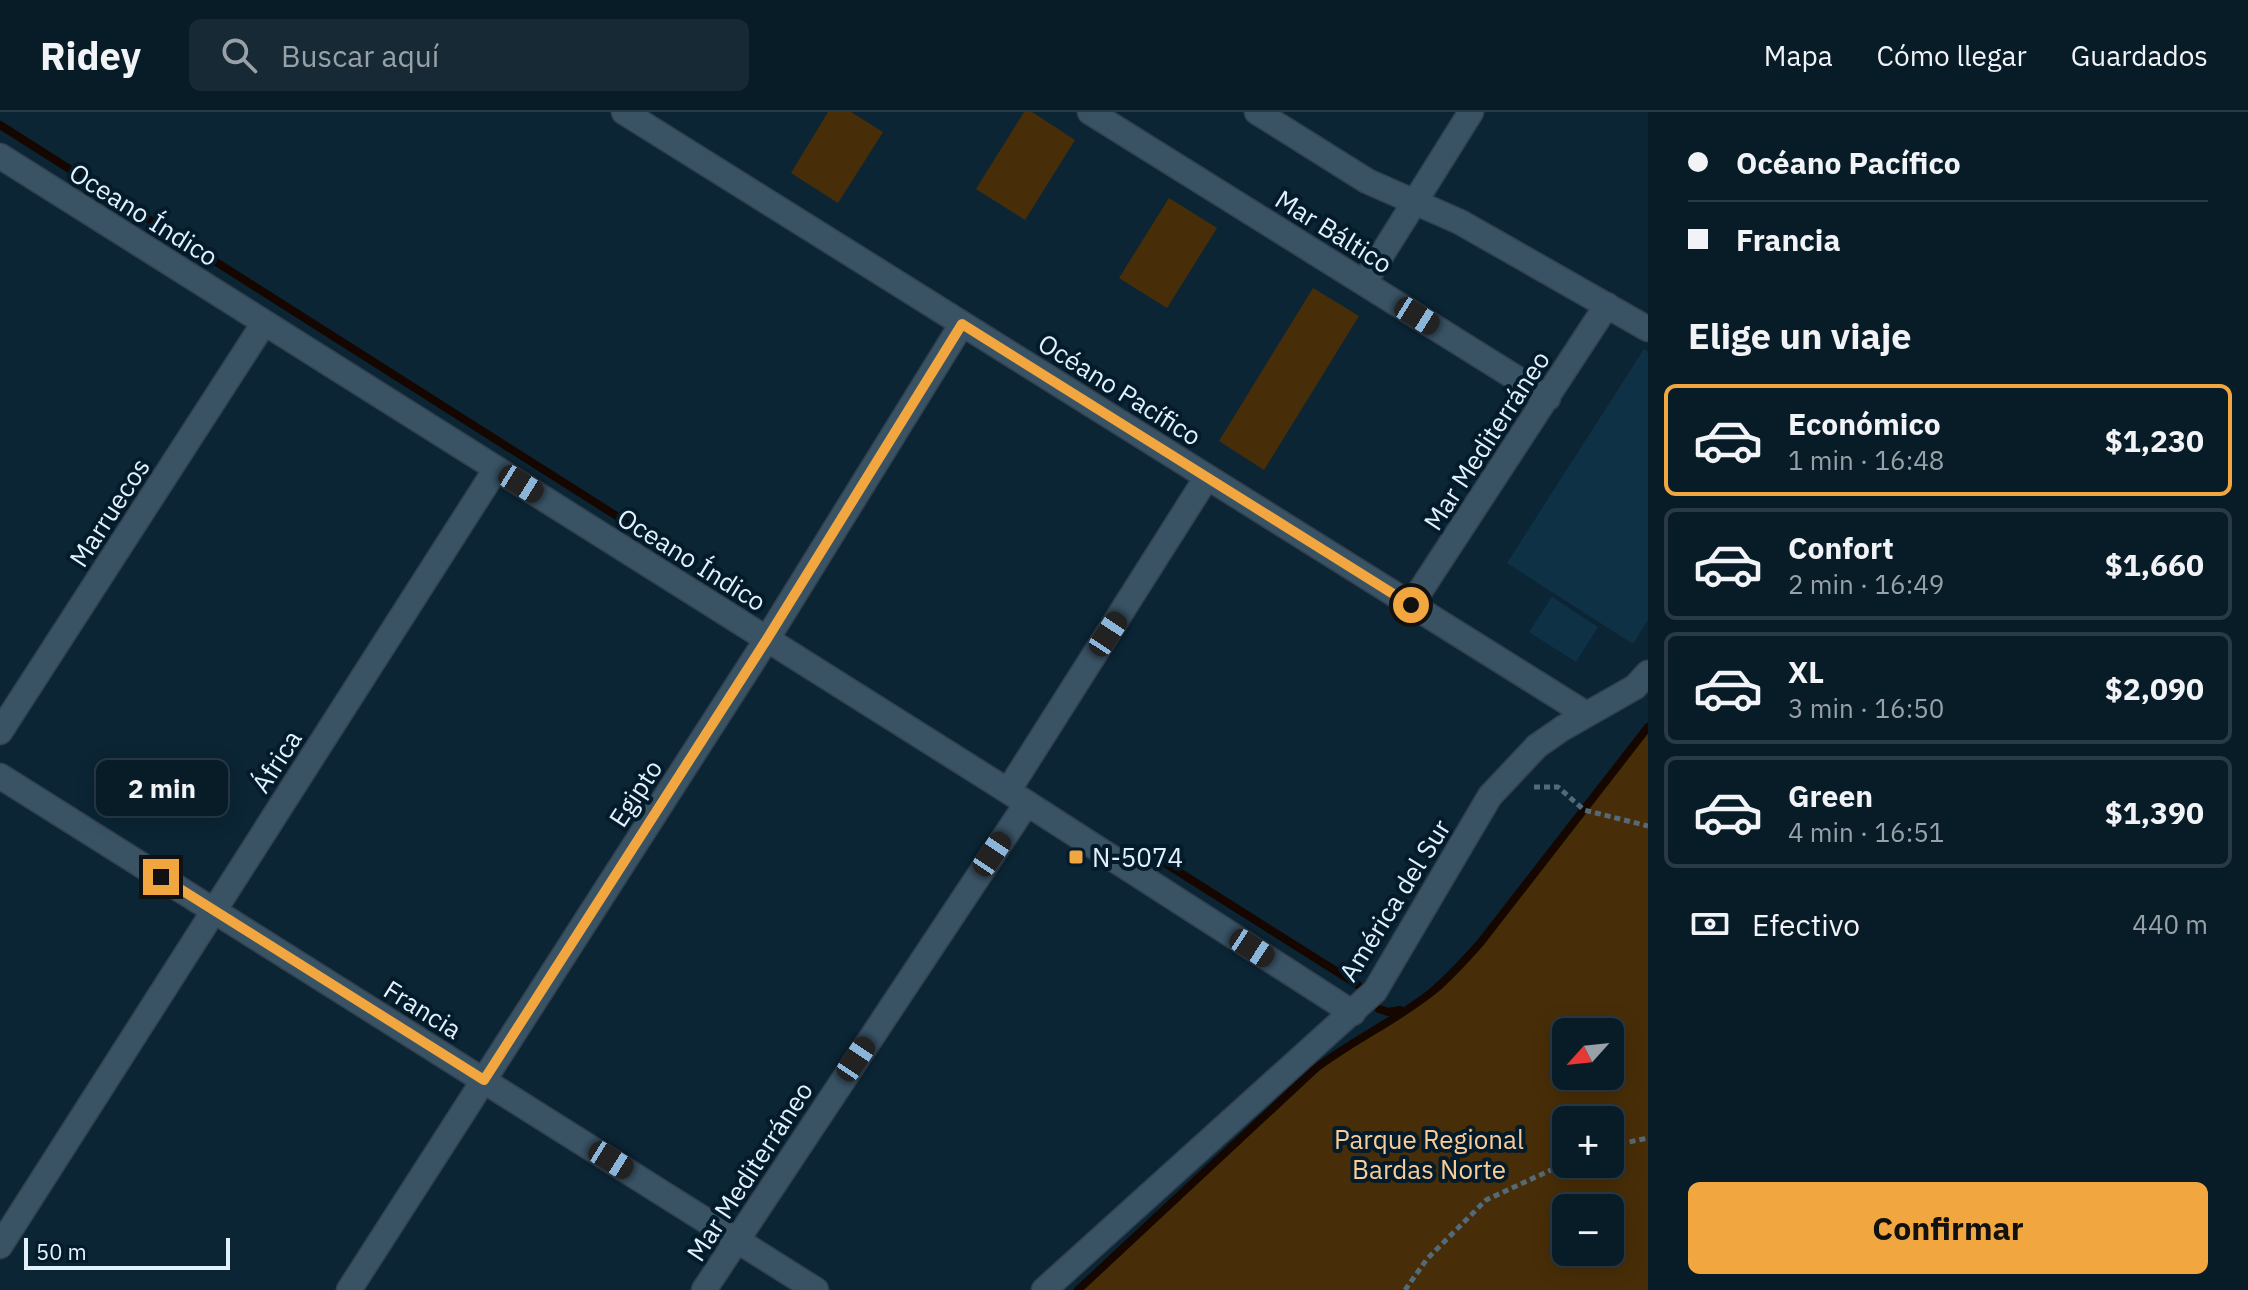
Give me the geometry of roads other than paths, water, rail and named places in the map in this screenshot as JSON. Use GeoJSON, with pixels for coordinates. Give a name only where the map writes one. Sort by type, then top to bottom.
{"type":"FeatureCollection","features":[{"type":"Feature","properties":{"kind":"street","name":"Océano Pacífico"},"geometry":{"type":"LineString","coordinates":[[624,112],[661,122],[962,324],[1586,714]]}},
{"type":"Feature","properties":{"kind":"street","name":"Mar Báltico"},"geometry":{"type":"LineString","coordinates":[[1090,112],[1548,398]]}},
{"type":"Feature","properties":{"kind":"street"},"geometry":{"type":"LineString","coordinates":[[1257,112],[1367,181],[1460,222],[1648,329]]}},
{"type":"Feature","properties":{"kind":"street"},"geometry":{"type":"LineString","coordinates":[[1364,283],[1471,112]]}},
{"type":"Feature","properties":{"kind":"street","name":"Oceano Índico"},"geometry":{"type":"LineString","coordinates":[[2,162],[767,639],[1353,1013]]}},
{"type":"Feature","properties":{"kind":"street","name":"Mar Mediterráneo"},"geometry":{"type":"LineString","coordinates":[[1411,605],[1607,305]]}},
{"type":"Feature","properties":{"kind":"street","name":"Marruecos"},"geometry":{"type":"LineString","coordinates":[[0,732],[264,323]]}},
{"type":"Feature","properties":{"kind":"street","name":"Egipto"},"geometry":{"type":"LineString","coordinates":[[349,1290],[767,639],[962,324]]}},
{"type":"Feature","properties":{"kind":"street","name":"África"},"geometry":{"type":"LineString","coordinates":[[0,1246],[496,469]]}},
{"type":"Feature","properties":{"kind":"street","name":"Mar Mediterráneo"},"geometry":{"type":"LineString","coordinates":[[704,1290],[1017,797],[1207,477]]}},
{"type":"Feature","properties":{"kind":"street","name":"América del Sur"},"geometry":{"type":"LineString","coordinates":[[1044,1290],[1353,1013],[1384,977],[1490,796],[1537,746],[1635,687],[1648,673]]}},
{"type":"Feature","properties":{"kind":"street","name":"Francia"},"geometry":{"type":"LineString","coordinates":[[0,776],[816,1290]]}},
{"type":"Feature","properties":{"kind":"waterway"},"geometry":{"type":"LineString","coordinates":[[0,125],[645,534]]}},
{"type":"Feature","properties":{"kind":"waterway"},"geometry":{"type":"LineString","coordinates":[[1078,1290],[1315,1069],[1419,1001],[1452,973],[1481,942],[1648,727]]}},
{"type":"Feature","properties":{"kind":"waterway"},"geometry":{"type":"LineString","coordinates":[[1160,860],[1358,985]]}},
{"type":"Feature","properties":{"kind":"waterway"},"geometry":{"type":"LineString","coordinates":[[1379,1009],[1388,1012],[1400,1010]]}},
{"type":"Feature","properties":{"kind":"place","name":"N-5074"},"geometry":{"type":"Point","coordinates":[1076,857]}},
{"type":"Feature","properties":{"kind":"park label","name":"Parque Regional Bardas Norte"},"geometry":{"type":"Point","coordinates":[1429,1154]}}]}
